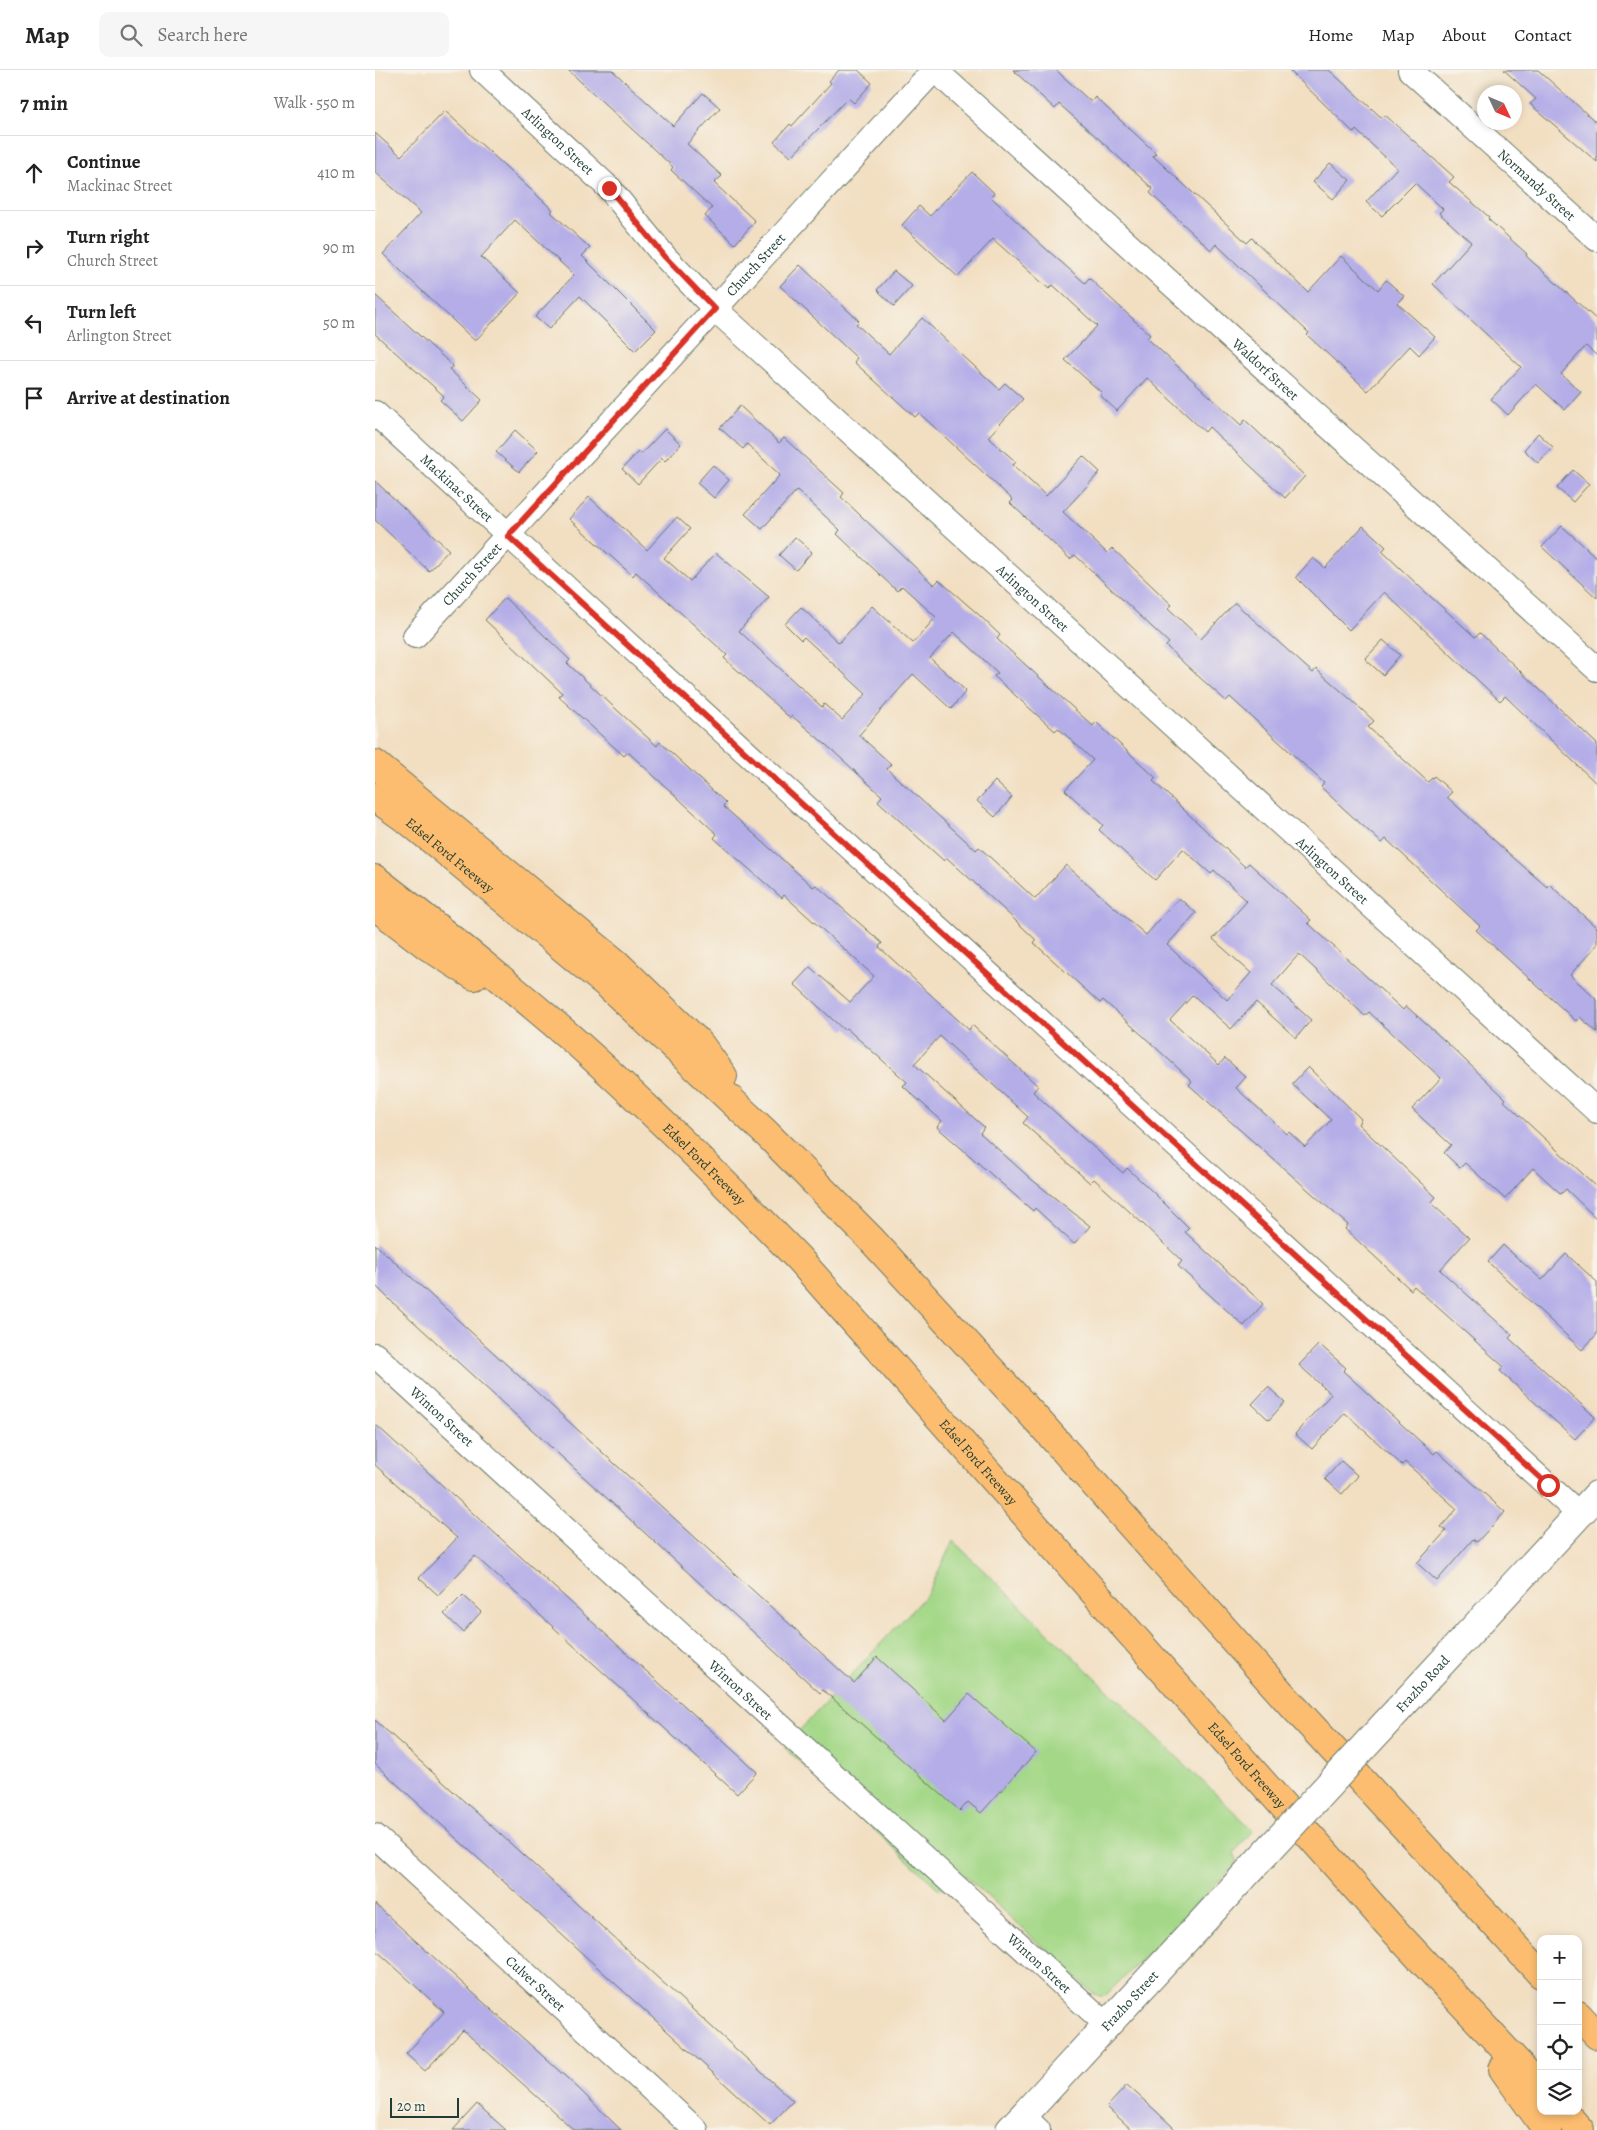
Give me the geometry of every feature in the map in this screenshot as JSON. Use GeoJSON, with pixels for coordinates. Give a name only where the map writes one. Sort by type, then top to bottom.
{"type":"FeatureCollection","features":[{"type":"Feature","properties":{"kind":"highway"},"geometry":{"type":"LineString","coordinates":[[375,764],[496,861],[616,963],[699,1043],[766,1133]]}},
{"type":"Feature","properties":{"kind":"highway","name":"Edsel Ford Freeway"},"geometry":{"type":"LineString","coordinates":[[375,797],[410,822],[609,986],[766,1133],[890,1260],[1038,1421],[1290,1703],[1537,1970]]}},
{"type":"Feature","properties":{"kind":"highway","name":"Edsel Ford Freeway"},"geometry":{"type":"LineString","coordinates":[[375,878],[463,948],[577,1044],[719,1177],[798,1258],[1436,1976],[1537,2084]]}},
{"type":"Feature","properties":{"kind":"highway"},"geometry":{"type":"LineString","coordinates":[[375,906],[429,947],[577,1044]]}},
{"type":"Feature","properties":{"kind":"highway"},"geometry":{"type":"LineString","coordinates":[[1436,1976],[1547,2130]]}},
{"type":"Feature","properties":{"kind":"highway"},"geometry":{"type":"LineString","coordinates":[[1582,2019],[1597,2035]]}},
{"type":"Feature","properties":{"kind":"highway"},"geometry":{"type":"LineString","coordinates":[[1567,2115],[1580,2130]]}},
{"type":"Feature","properties":{"kind":"street","name":"Arlington Street"},"geometry":{"type":"LineString","coordinates":[[482,70],[609,188],[665,257],[715,309],[1597,1111]]}},
{"type":"Feature","properties":{"kind":"street","name":"Church Street"},"geometry":{"type":"LineString","coordinates":[[415,636],[934,70]]}},
{"type":"Feature","properties":{"kind":"street","name":"Waldorf Street"},"geometry":{"type":"LineString","coordinates":[[934,70],[1597,669]]}},
{"type":"Feature","properties":{"kind":"street","name":"Normandy Street"},"geometry":{"type":"LineString","coordinates":[[1410,70],[1597,239]]}},
{"type":"Feature","properties":{"kind":"street","name":"Mackinac Street"},"geometry":{"type":"LineString","coordinates":[[375,413],[508,536],[1588,1504]]}},
{"type":"Feature","properties":{"kind":"street","name":"Winton Street"},"geometry":{"type":"LineString","coordinates":[[375,1355],[1107,2025]]}},
{"type":"Feature","properties":{"kind":"street","name":"Frazho Road"},"geometry":{"type":"LineString","coordinates":[[1249,1872],[1588,1504]]}},
{"type":"Feature","properties":{"kind":"street","name":"Culver Street"},"geometry":{"type":"LineString","coordinates":[[375,1836],[696,2130]]}},
{"type":"Feature","properties":{"kind":"street","name":"Frazho Street"},"geometry":{"type":"LineString","coordinates":[[1024,2125],[1107,2025],[1249,1872]]}},
{"type":"Feature","properties":{"kind":"green space"},"geometry":{"type":"Polygon","coordinates":[[[953,1541],[1253,1830],[1234,1853],[1238,1862],[1104,1997],[1094,1994],[965,1876],[940,1890],[784,1747],[928,1593],[953,1541]]]}},
{"type":"Feature","properties":{"kind":"building"},"geometry":{"type":"Polygon","coordinates":[[[568,70],[612,70],[673,126],[703,93],[720,108],[687,144],[722,176],[714,183],[755,221],[735,244],[705,216],[712,208],[671,170],[673,167],[568,70]]]}},
{"type":"Feature","properties":{"kind":"building"},"geometry":{"type":"Polygon","coordinates":[[[839,70],[858,70],[872,83],[854,103],[848,98],[791,157],[774,142],[790,124],[792,126],[831,83],[829,81],[839,70]]]}},
{"type":"Feature","properties":{"kind":"building"},"geometry":{"type":"Polygon","coordinates":[[[1013,70],[1056,70],[1091,102],[1095,97],[1156,153],[1153,156],[1247,243],[1252,238],[1308,292],[1341,256],[1378,290],[1386,280],[1404,296],[1397,303],[1435,337],[1419,355],[1410,346],[1368,391],[1307,335],[1309,333],[1216,244],[1211,250],[1150,193],[1153,189],[1099,139],[1059,104],[1055,109],[1013,70]]]}},
{"type":"Feature","properties":{"kind":"building"},"geometry":{"type":"Polygon","coordinates":[[[1289,70],[1329,70],[1382,118],[1385,115],[1454,177],[1449,182],[1489,217],[1488,219],[1527,254],[1526,256],[1597,320],[1597,356],[1586,346],[1561,374],[1581,392],[1565,410],[1536,384],[1508,415],[1491,399],[1521,367],[1433,284],[1471,242],[1439,213],[1443,209],[1415,183],[1382,216],[1366,202],[1397,168],[1356,130],[1354,133],[1289,70]]]}},
{"type":"Feature","properties":{"kind":"building"},"geometry":{"type":"Polygon","coordinates":[[[1504,70],[1538,70],[1597,123],[1597,162],[1530,104],[1536,99],[1504,70]]]}},
{"type":"Feature","properties":{"kind":"building"},"geometry":{"type":"Polygon","coordinates":[[[445,111],[553,210],[551,212],[590,248],[582,256],[656,330],[635,351],[580,296],[549,329],[535,317],[574,275],[515,220],[481,257],[520,293],[475,341],[383,254],[421,213],[375,172],[375,133],[401,156],[445,111]]]}},
{"type":"Feature","properties":{"kind":"building"},"geometry":{"type":"Polygon","coordinates":[[[1330,163],[1350,180],[1333,199],[1313,182],[1330,163]]]}},
{"type":"Feature","properties":{"kind":"building"},"geometry":{"type":"Polygon","coordinates":[[[972,172],[994,193],[991,197],[1045,248],[1085,283],[1089,278],[1150,335],[1147,338],[1241,425],[1245,420],[1305,476],[1285,498],[1209,427],[1205,432],[1147,378],[1117,411],[1100,395],[1102,393],[1065,360],[1097,326],[1053,285],[1049,289],[993,239],[958,277],[902,225],[919,206],[930,216],[972,172]]]}},
{"type":"Feature","properties":{"kind":"building"},"geometry":{"type":"Polygon","coordinates":[[[800,265],[859,321],[856,324],[889,354],[922,318],[999,389],[1005,383],[1023,399],[988,437],[1016,462],[1013,465],[1046,496],[1083,456],[1100,472],[1063,512],[1107,553],[1112,548],[1172,605],[1168,608],[1201,639],[1235,603],[1313,673],[1316,669],[1357,705],[1374,721],[1368,727],[1428,782],[1434,776],[1452,792],[1447,797],[1547,887],[1549,884],[1597,928],[1597,945],[1570,975],[1597,1000],[1597,1032],[1580,1017],[1576,1021],[1476,930],[1480,926],[1386,839],[1382,843],[1321,787],[1324,783],[1230,697],[1226,701],[1188,667],[1166,646],[1169,643],[1075,555],[1070,559],[1010,503],[1013,500],[919,413],[915,417],[854,362],[857,358],[780,286],[800,265]]]}},
{"type":"Feature","properties":{"kind":"building"},"geometry":{"type":"Polygon","coordinates":[[[894,271],[912,286],[894,306],[877,290],[894,271]]]}},
{"type":"Feature","properties":{"kind":"building"},"geometry":{"type":"Polygon","coordinates":[[[375,295],[453,366],[449,369],[482,400],[463,421],[440,400],[444,396],[375,334],[375,295]]]}},
{"type":"Feature","properties":{"kind":"building"},"geometry":{"type":"Polygon","coordinates":[[[740,406],[779,443],[784,438],[844,493],[841,497],[934,585],[939,580],[978,614],[1000,635],[997,639],[1093,726],[1096,722],[1156,778],[1153,781],[1245,867],[1249,863],[1311,920],[1308,923],[1403,1010],[1406,1006],[1445,1041],[1506,1099],[1504,1101],[1597,1187],[1597,1219],[1566,1189],[1561,1194],[1533,1168],[1505,1199],[1465,1163],[1460,1168],[1444,1153],[1451,1145],[1412,1109],[1441,1078],[1369,1012],[1365,1016],[1299,954],[1272,985],[1311,1020],[1296,1038],[1256,1002],[1231,1029],[1193,995],[1170,1020],[1219,1065],[1225,1058],[1246,1077],[1236,1088],[1287,1134],[1289,1132],[1305,1147],[1331,1120],[1292,1084],[1308,1067],[1361,1119],[1358,1124],[1436,1197],[1431,1203],[1469,1238],[1440,1270],[1512,1335],[1509,1338],[1595,1417],[1575,1439],[1500,1371],[1504,1367],[1414,1286],[1411,1290],[1345,1229],[1348,1225],[1189,1085],[1192,1081],[1142,1035],[1103,1000],[1100,1003],[1034,943],[1036,940],[998,904],[947,858],[944,861],[878,801],[882,796],[832,750],[792,716],[790,718],[724,658],[727,655],[636,572],[633,576],[569,519],[589,497],[647,550],[677,517],[690,529],[664,558],[690,581],[716,553],[769,597],[739,631],[822,707],[824,704],[842,720],[866,694],[804,637],[801,640],[785,624],[801,607],[839,643],[872,606],[913,643],[936,617],[902,586],[897,591],[837,534],[840,530],[797,490],[762,529],[745,514],[780,475],[747,444],[743,449],[720,428],[740,406]],[[954,632],[930,658],[966,691],[951,709],[913,674],[859,735],[891,764],[887,769],[976,850],[979,847],[1035,899],[1066,865],[1146,935],[1179,898],[1196,913],[1167,945],[1227,1000],[1251,973],[1213,939],[1247,901],[1214,870],[1211,874],[1183,849],[1155,880],[1099,830],[1103,825],[1065,790],[1093,760],[1058,728],[1055,731],[994,676],[998,673],[954,632]]]}},
{"type":"Feature","properties":{"kind":"building"},"geometry":{"type":"Polygon","coordinates":[[[665,429],[681,444],[665,461],[662,458],[638,484],[622,469],[638,452],[641,454],[665,429]]]}},
{"type":"Feature","properties":{"kind":"building"},"geometry":{"type":"Polygon","coordinates":[[[515,430],[538,451],[519,472],[496,452],[515,430]]]}},
{"type":"Feature","properties":{"kind":"building"},"geometry":{"type":"Polygon","coordinates":[[[1538,433],[1553,447],[1538,463],[1524,450],[1538,433]]]}},
{"type":"Feature","properties":{"kind":"building"},"geometry":{"type":"Polygon","coordinates":[[[713,465],[729,480],[714,498],[697,483],[713,465]]]}},
{"type":"Feature","properties":{"kind":"building"},"geometry":{"type":"Polygon","coordinates":[[[1573,470],[1589,484],[1573,502],[1557,488],[1573,470]]]}},
{"type":"Feature","properties":{"kind":"building"},"geometry":{"type":"Polygon","coordinates":[[[375,481],[449,550],[429,571],[375,520],[375,481]]]}},
{"type":"Feature","properties":{"kind":"building"},"geometry":{"type":"Polygon","coordinates":[[[1363,526],[1386,547],[1382,551],[1420,587],[1475,637],[1480,633],[1597,744],[1597,784],[1505,696],[1500,701],[1384,592],[1349,630],[1296,577],[1313,558],[1325,568],[1363,526]]]}},
{"type":"Feature","properties":{"kind":"building"},"geometry":{"type":"Polygon","coordinates":[[[1562,526],[1597,558],[1597,598],[1542,547],[1562,526]]]}},
{"type":"Feature","properties":{"kind":"building"},"geometry":{"type":"Polygon","coordinates":[[[795,537],[812,552],[796,570],[779,555],[795,537]]]}},
{"type":"Feature","properties":{"kind":"building"},"geometry":{"type":"Polygon","coordinates":[[[505,598],[570,660],[567,663],[617,710],[657,746],[660,742],[726,803],[723,806],[813,887],[816,885],[882,943],[879,947],[969,1030],[972,1025],[1038,1086],[1033,1092],[1082,1137],[1123,1173],[1127,1168],[1154,1193],[1189,1228],[1185,1232],[1263,1304],[1244,1326],[1178,1266],[1182,1261],[1143,1224],[1094,1179],[1090,1183],[1023,1123],[1028,1117],[940,1036],[914,1064],[984,1127],[980,1133],[1031,1179],[1090,1226],[1074,1244],[1035,1208],[1033,1211],[937,1127],[942,1121],[903,1086],[907,1082],[846,1028],[844,1030],[794,984],[810,967],[850,1002],[874,976],[784,895],[782,898],[714,838],[717,834],[628,752],[624,756],[559,697],[562,693],[485,620],[505,598]]]}},
{"type":"Feature","properties":{"kind":"building"},"geometry":{"type":"Polygon","coordinates":[[[1383,640],[1400,655],[1383,675],[1365,659],[1383,640]]]}},
{"type":"Feature","properties":{"kind":"building"},"geometry":{"type":"Polygon","coordinates":[[[995,781],[1012,797],[995,817],[977,801],[995,781]]]}},
{"type":"Feature","properties":{"kind":"building"},"geometry":{"type":"Polygon","coordinates":[[[375,1244],[854,1683],[877,1657],[946,1720],[969,1694],[1036,1752],[981,1813],[968,1802],[960,1811],[823,1690],[820,1693],[390,1300],[375,1285],[375,1244]]]}},
{"type":"Feature","properties":{"kind":"building"},"geometry":{"type":"Polygon","coordinates":[[[1503,1245],[1542,1280],[1566,1254],[1597,1282],[1597,1334],[1582,1350],[1488,1262],[1503,1245]]]}},
{"type":"Feature","properties":{"kind":"building"},"geometry":{"type":"Polygon","coordinates":[[[1319,1344],[1346,1368],[1343,1371],[1434,1454],[1437,1451],[1505,1512],[1477,1542],[1473,1539],[1437,1581],[1417,1563],[1446,1531],[1441,1527],[1457,1509],[1405,1462],[1402,1465],[1345,1413],[1312,1449],[1295,1434],[1331,1394],[1299,1365],[1319,1344]]]}},
{"type":"Feature","properties":{"kind":"building"},"geometry":{"type":"Polygon","coordinates":[[[1268,1387],[1285,1402],[1269,1420],[1252,1404],[1268,1387]]]}},
{"type":"Feature","properties":{"kind":"building"},"geometry":{"type":"Polygon","coordinates":[[[375,1424],[757,1772],[737,1794],[475,1556],[438,1595],[419,1578],[457,1538],[375,1465],[375,1424]]]}},
{"type":"Feature","properties":{"kind":"building"},"geometry":{"type":"Polygon","coordinates":[[[1341,1461],[1358,1476],[1342,1494],[1325,1479],[1341,1461]]]}},
{"type":"Feature","properties":{"kind":"building"},"geometry":{"type":"Polygon","coordinates":[[[463,1595],[481,1612],[463,1632],[444,1614],[463,1595]]]}},
{"type":"Feature","properties":{"kind":"building"},"geometry":{"type":"Polygon","coordinates":[[[375,1720],[793,2101],[770,2125],[375,1764],[375,1720]]]}},
{"type":"Feature","properties":{"kind":"building"},"geometry":{"type":"Polygon","coordinates":[[[375,1904],[578,2088],[621,2130],[574,2130],[463,2030],[425,2071],[406,2054],[444,2012],[375,1949],[375,1904]]]}},
{"type":"Feature","properties":{"kind":"building"},"geometry":{"type":"Polygon","coordinates":[[[1127,2085],[1176,2130],[1132,2130],[1107,2107],[1127,2085]]]}},
{"type":"Feature","properties":{"kind":"building"},"geometry":{"type":"Polygon","coordinates":[[[477,2104],[506,2130],[453,2130],[477,2104]]]}},
{"type":"Feature","properties":{"kind":"route"},"geometry":{"type":"LineString","coordinates":[[609,188],[665,257],[715,309],[508,536],[1548,1485]]}}]}
